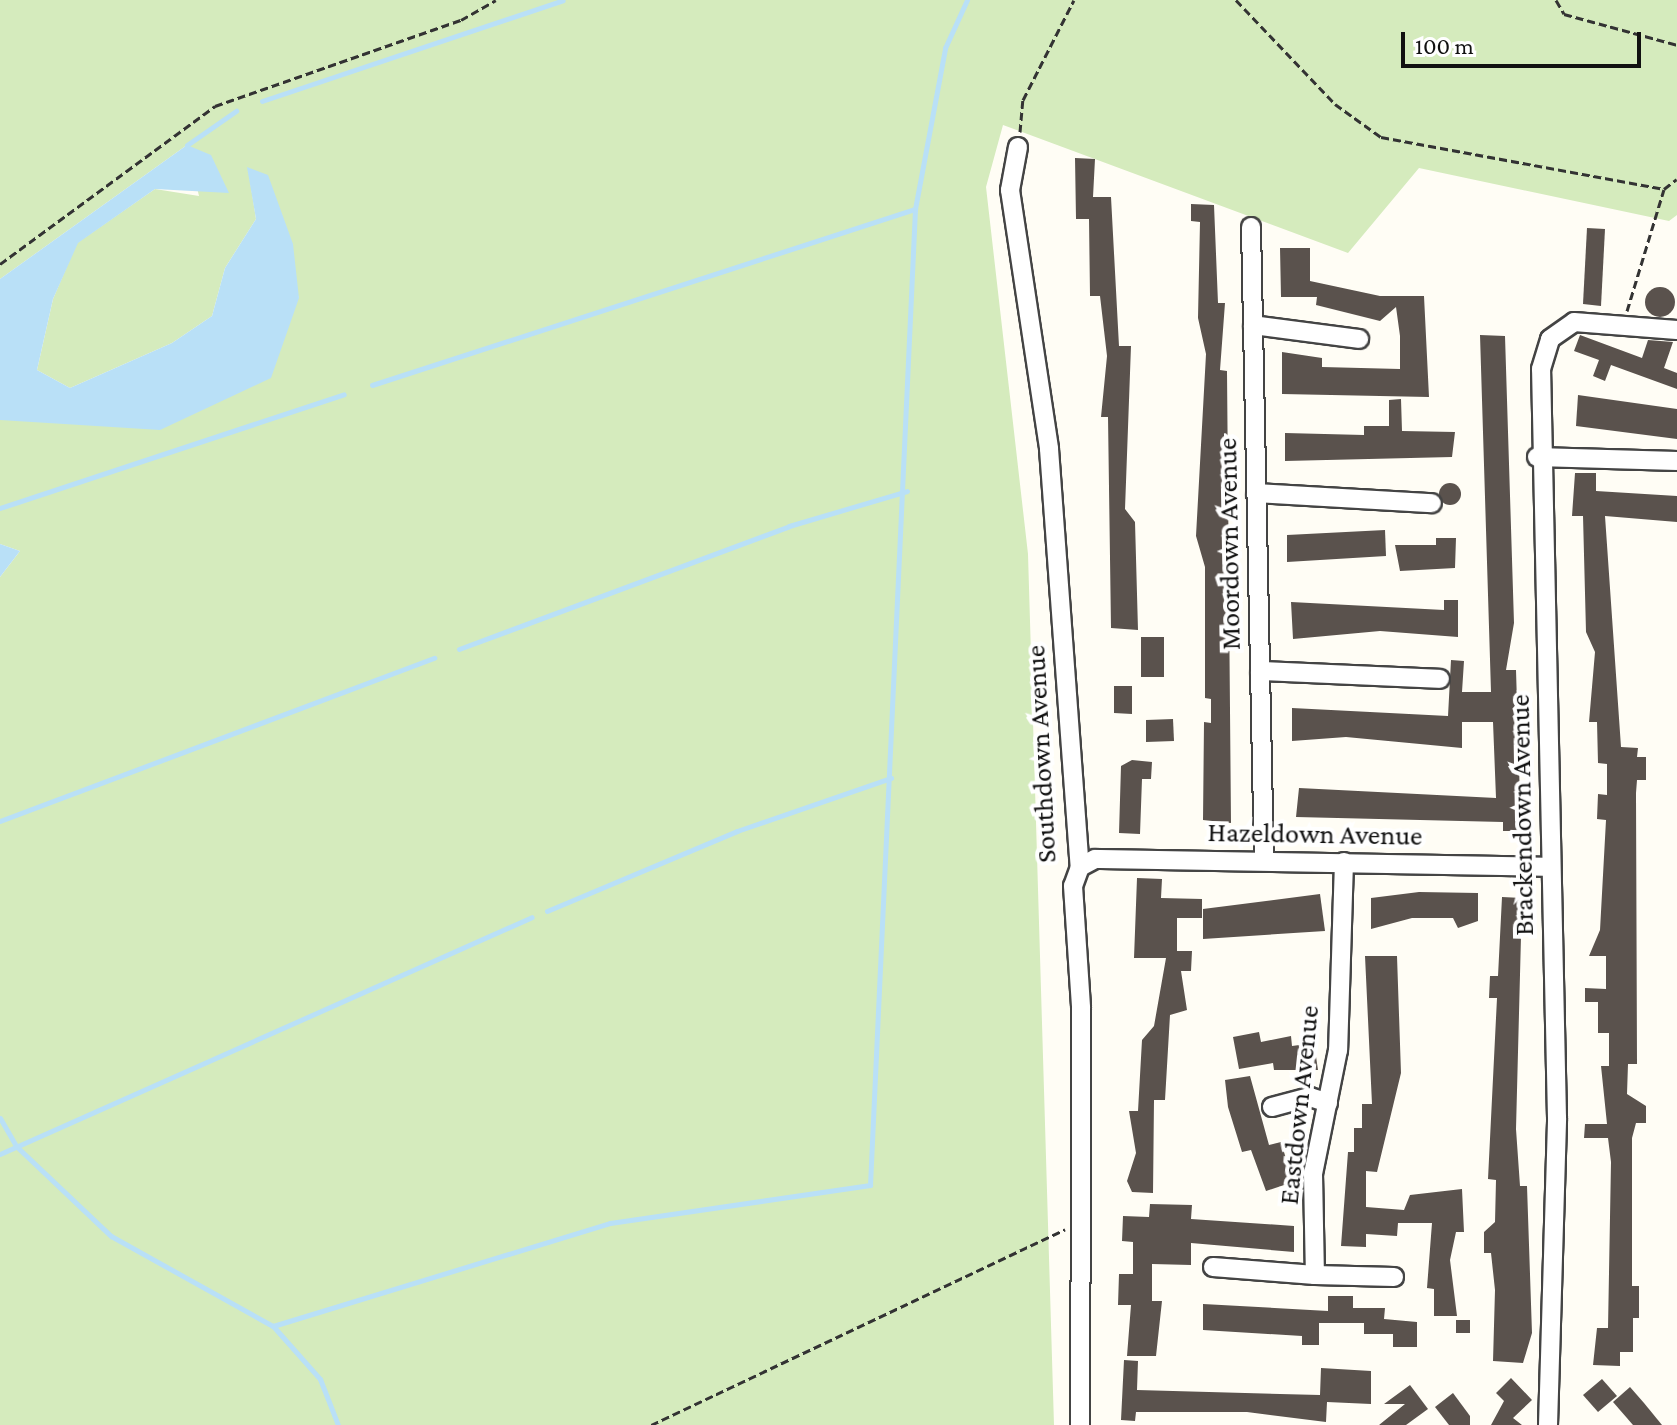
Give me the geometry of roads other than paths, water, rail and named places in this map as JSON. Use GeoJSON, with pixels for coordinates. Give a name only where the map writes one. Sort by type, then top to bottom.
{"type":"FeatureCollection","features":[{"type":"Feature","properties":{"kind":"street","name":"Southdown Avenue"},"geometry":{"type":"LineString","coordinates":[[1018,147],[1010,190],[1049,449],[1080,867],[1073,886],[1081,1008],[1076,1362],[1080,1425]]}},
{"type":"Feature","properties":{"kind":"street","name":"Moordown Avenue"},"geometry":{"type":"LineString","coordinates":[[1251,227],[1264,861]]}},
{"type":"Feature","properties":{"kind":"street","name":"Brackendown Avenue"},"geometry":{"type":"LineString","coordinates":[[1548,1425],[1557,1118],[1537,457],[1541,369],[1550,339],[1574,322],[1619,331],[1677,330]]}},
{"type":"Feature","properties":{"kind":"street"},"geometry":{"type":"LineString","coordinates":[[1253,325],[1359,339]]}},
{"type":"Feature","properties":{"kind":"street"},"geometry":{"type":"LineString","coordinates":[[1537,457],[1677,461]]}},
{"type":"Feature","properties":{"kind":"street"},"geometry":{"type":"LineString","coordinates":[[1256,493],[1432,503]]}},
{"type":"Feature","properties":{"kind":"street"},"geometry":{"type":"LineString","coordinates":[[1260,671],[1440,679]]}},
{"type":"Feature","properties":{"kind":"street","name":"Hazeldown Avenue"},"geometry":{"type":"LineString","coordinates":[[1080,867],[1095,859],[1550,867]]}},
{"type":"Feature","properties":{"kind":"street","name":"Eastdown Avenue"},"geometry":{"type":"LineString","coordinates":[[1315,1275],[1313,1174],[1338,1050],[1344,862]]}},
{"type":"Feature","properties":{"kind":"street"},"geometry":{"type":"LineString","coordinates":[[1272,1107],[1310,1097],[1328,1103]]}},
{"type":"Feature","properties":{"kind":"street"},"geometry":{"type":"LineString","coordinates":[[1213,1267],[1394,1277]]}},
{"type":"Feature","properties":{"kind":"water"},"geometry":{"type":"Polygon","coordinates":[[[187,145],[211,155],[229,193],[155,189],[78,243],[53,299],[37,370],[70,388],[172,343],[212,316],[225,268],[256,219],[247,167],[268,175],[293,244],[299,298],[271,378],[160,430],[0,420],[0,279],[187,145]]]}},
{"type":"Feature","properties":{"kind":"water"},"geometry":{"type":"Polygon","coordinates":[[[0,544],[20,551],[0,577],[0,544]]]}},
{"type":"Feature","properties":{"kind":"waterway"},"geometry":{"type":"LineString","coordinates":[[262,101],[563,0]]}},
{"type":"Feature","properties":{"kind":"waterway"},"geometry":{"type":"LineString","coordinates":[[273,1326],[610,1223],[870,1185],[915,209],[945,48],[967,0]]}},
{"type":"Feature","properties":{"kind":"waterway"},"geometry":{"type":"LineString","coordinates":[[187,145],[236,111]]}},
{"type":"Feature","properties":{"kind":"waterway"},"geometry":{"type":"LineString","coordinates":[[372,385],[915,209]]}},
{"type":"Feature","properties":{"kind":"waterway"},"geometry":{"type":"LineString","coordinates":[[0,508],[344,394]]}},
{"type":"Feature","properties":{"kind":"waterway"},"geometry":{"type":"LineString","coordinates":[[459,649],[789,526],[907,491]]}},
{"type":"Feature","properties":{"kind":"waterway"},"geometry":{"type":"LineString","coordinates":[[0,821],[434,658]]}},
{"type":"Feature","properties":{"kind":"waterway"},"geometry":{"type":"LineString","coordinates":[[547,911],[737,831],[891,778]]}},
{"type":"Feature","properties":{"kind":"waterway"},"geometry":{"type":"LineString","coordinates":[[0,1154],[532,917]]}},
{"type":"Feature","properties":{"kind":"waterway"},"geometry":{"type":"LineString","coordinates":[[0,1118],[16,1146],[111,1236],[273,1326],[320,1379],[338,1425]]}}]}
